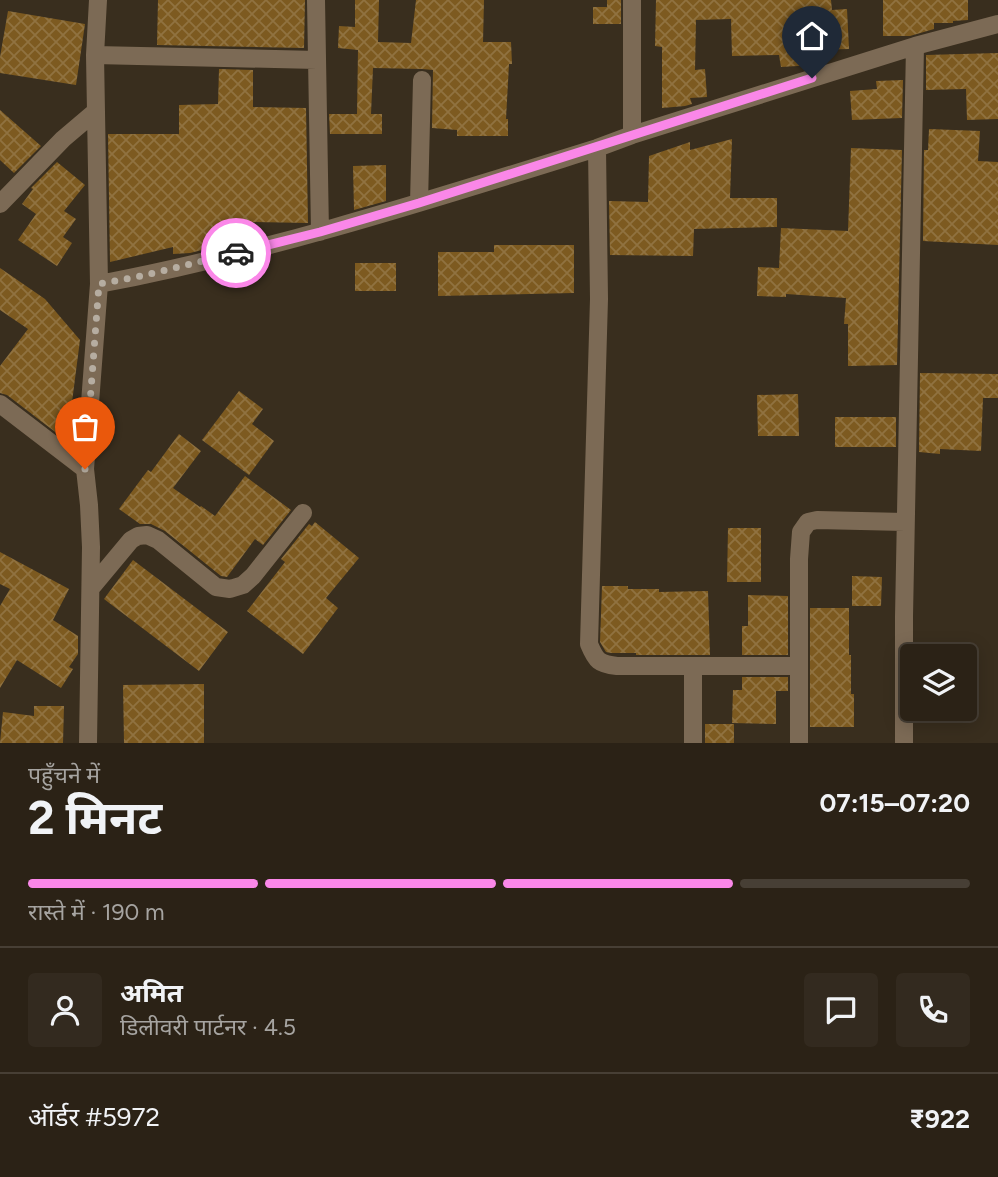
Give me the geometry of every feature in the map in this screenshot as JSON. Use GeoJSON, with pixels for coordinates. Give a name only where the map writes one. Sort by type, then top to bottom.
{"type":"FeatureCollection","features":[{"type":"Feature","properties":{"kind":"street"},"geometry":{"type":"LineString","coordinates":[[88,743],[91,588],[89,505],[85,469],[99,284],[95,55],[98,0]]}},
{"type":"Feature","properties":{"kind":"street"},"geometry":{"type":"LineString","coordinates":[[316,0],[320,232]]}},
{"type":"Feature","properties":{"kind":"street"},"geometry":{"type":"LineString","coordinates":[[632,0],[632,135]]}},
{"type":"Feature","properties":{"kind":"street"},"geometry":{"type":"LineString","coordinates":[[99,284],[320,232],[597,148],[915,46],[998,24]]}},
{"type":"Feature","properties":{"kind":"street"},"geometry":{"type":"LineString","coordinates":[[904,743],[905,522],[915,46]]}},
{"type":"Feature","properties":{"kind":"street"},"geometry":{"type":"LineString","coordinates":[[95,55],[317,60]]}},
{"type":"Feature","properties":{"kind":"street"},"geometry":{"type":"LineString","coordinates":[[419,203],[422,80]]}},
{"type":"Feature","properties":{"kind":"street"},"geometry":{"type":"LineString","coordinates":[[0,204],[54,147],[96,111]]}},
{"type":"Feature","properties":{"kind":"street"},"geometry":{"type":"LineString","coordinates":[[597,148],[599,299],[589,644],[594,657],[603,664],[617,666],[799,666]]}},
{"type":"Feature","properties":{"kind":"street"},"geometry":{"type":"LineString","coordinates":[[0,404],[85,469]]}},
{"type":"Feature","properties":{"kind":"street"},"geometry":{"type":"LineString","coordinates":[[91,588],[131,541],[138,536],[147,535],[216,587],[230,589],[243,585],[254,576],[303,513]]}},
{"type":"Feature","properties":{"kind":"street"},"geometry":{"type":"LineString","coordinates":[[799,743],[801,532],[808,522],[817,520],[905,522]]}},
{"type":"Feature","properties":{"kind":"street"},"geometry":{"type":"LineString","coordinates":[[693,667],[693,743]]}},
{"type":"Feature","properties":{"kind":"building"},"geometry":{"type":"Polygon","coordinates":[[[158,0],[305,0],[304,48],[157,45],[158,0]]]}},
{"type":"Feature","properties":{"kind":"building"},"geometry":{"type":"Polygon","coordinates":[[[355,0],[379,0],[378,42],[411,43],[416,0],[484,0],[483,42],[511,42],[512,64],[509,64],[506,119],[508,136],[457,136],[457,130],[432,128],[433,70],[373,68],[371,114],[382,114],[382,134],[330,134],[329,114],[357,114],[358,50],[338,48],[339,26],[355,27],[355,0]]]}},
{"type":"Feature","properties":{"kind":"building"},"geometry":{"type":"Polygon","coordinates":[[[607,0],[621,0],[621,24],[593,24],[593,7],[607,7],[607,0]]]}},
{"type":"Feature","properties":{"kind":"building"},"geometry":{"type":"Polygon","coordinates":[[[656,0],[831,0],[832,10],[847,9],[849,49],[813,50],[814,65],[781,67],[779,55],[732,56],[731,19],[696,20],[695,70],[705,69],[707,97],[690,98],[692,104],[685,106],[662,108],[662,47],[655,46],[656,0]]]}},
{"type":"Feature","properties":{"kind":"building"},"geometry":{"type":"Polygon","coordinates":[[[883,0],[968,0],[968,20],[934,23],[934,29],[910,36],[883,36],[883,0]]]}},
{"type":"Feature","properties":{"kind":"building"},"geometry":{"type":"Polygon","coordinates":[[[8,11],[85,24],[76,85],[0,73],[8,11]]]}},
{"type":"Feature","properties":{"kind":"building"},"geometry":{"type":"Polygon","coordinates":[[[998,53],[998,119],[967,120],[966,89],[926,90],[926,55],[998,53]]]}},
{"type":"Feature","properties":{"kind":"building"},"geometry":{"type":"Polygon","coordinates":[[[219,69],[253,70],[253,107],[306,108],[308,223],[247,222],[251,238],[190,253],[173,254],[173,247],[110,262],[108,134],[179,134],[179,105],[218,104],[219,69]]]}},
{"type":"Feature","properties":{"kind":"building"},"geometry":{"type":"Polygon","coordinates":[[[903,80],[902,118],[852,120],[850,91],[877,89],[876,81],[903,80]]]}},
{"type":"Feature","properties":{"kind":"building"},"geometry":{"type":"Polygon","coordinates":[[[0,110],[41,146],[14,173],[0,160],[0,110]]]}},
{"type":"Feature","properties":{"kind":"building"},"geometry":{"type":"Polygon","coordinates":[[[929,129],[980,131],[978,161],[998,162],[998,245],[923,241],[924,150],[928,150],[929,129]]]}},
{"type":"Feature","properties":{"kind":"building"},"geometry":{"type":"Polygon","coordinates":[[[732,139],[730,198],[777,198],[777,227],[694,229],[693,256],[610,255],[609,201],[648,202],[649,156],[690,142],[690,150],[732,139]]]}},
{"type":"Feature","properties":{"kind":"building"},"geometry":{"type":"Polygon","coordinates":[[[851,148],[902,150],[897,365],[848,366],[848,324],[844,324],[846,298],[786,294],[786,297],[757,296],[758,267],[779,268],[781,228],[848,231],[851,148]]]}},
{"type":"Feature","properties":{"kind":"building"},"geometry":{"type":"Polygon","coordinates":[[[57,162],[85,185],[64,211],[76,219],[63,237],[72,243],[57,266],[18,240],[36,214],[22,204],[33,189],[31,188],[57,162]]]}},
{"type":"Feature","properties":{"kind":"building"},"geometry":{"type":"Polygon","coordinates":[[[386,165],[386,201],[354,210],[353,166],[386,165]]]}},
{"type":"Feature","properties":{"kind":"building"},"geometry":{"type":"Polygon","coordinates":[[[494,245],[574,245],[574,293],[438,296],[438,252],[494,252],[494,245]]]}},
{"type":"Feature","properties":{"kind":"building"},"geometry":{"type":"Polygon","coordinates":[[[355,263],[396,263],[396,291],[355,291],[355,263]]]}},
{"type":"Feature","properties":{"kind":"building"},"geometry":{"type":"Polygon","coordinates":[[[0,268],[45,299],[80,340],[67,441],[7,395],[0,393],[0,366],[28,329],[0,310],[0,268]]]}},
{"type":"Feature","properties":{"kind":"building"},"geometry":{"type":"Polygon","coordinates":[[[920,373],[998,374],[998,398],[983,398],[981,451],[940,449],[940,454],[919,452],[920,373]]]}},
{"type":"Feature","properties":{"kind":"building"},"geometry":{"type":"Polygon","coordinates":[[[239,391],[263,409],[252,424],[274,441],[249,475],[202,440],[239,391]]]}},
{"type":"Feature","properties":{"kind":"building"},"geometry":{"type":"Polygon","coordinates":[[[798,394],[799,436],[758,436],[757,395],[798,394]]]}},
{"type":"Feature","properties":{"kind":"building"},"geometry":{"type":"Polygon","coordinates":[[[835,417],[896,417],[896,447],[835,447],[835,417]]]}},
{"type":"Feature","properties":{"kind":"building"},"geometry":{"type":"Polygon","coordinates":[[[179,434],[201,451],[173,488],[200,507],[215,516],[245,476],[291,510],[263,545],[255,539],[227,577],[221,576],[165,531],[151,524],[140,524],[119,509],[179,434]]]}},
{"type":"Feature","properties":{"kind":"building"},"geometry":{"type":"Polygon","coordinates":[[[315,522],[359,558],[326,598],[338,608],[303,654],[247,611],[285,562],[281,559],[309,524],[312,526],[315,522]]]}},
{"type":"Feature","properties":{"kind":"building"},"geometry":{"type":"Polygon","coordinates":[[[728,528],[761,528],[761,582],[727,582],[728,528]]]}},
{"type":"Feature","properties":{"kind":"building"},"geometry":{"type":"Polygon","coordinates":[[[0,552],[69,589],[53,620],[78,636],[78,654],[69,667],[73,669],[61,688],[17,660],[0,688],[0,606],[10,589],[0,584],[0,552]]]}},
{"type":"Feature","properties":{"kind":"building"},"geometry":{"type":"Polygon","coordinates":[[[133,560],[228,632],[199,671],[104,599],[133,560]]]}},
{"type":"Feature","properties":{"kind":"building"},"geometry":{"type":"Polygon","coordinates":[[[852,576],[882,577],[881,606],[852,606],[852,576]]]}},
{"type":"Feature","properties":{"kind":"building"},"geometry":{"type":"Polygon","coordinates":[[[602,586],[659,589],[659,592],[708,591],[710,655],[636,655],[606,652],[600,642],[602,586]]]}},
{"type":"Feature","properties":{"kind":"building"},"geometry":{"type":"Polygon","coordinates":[[[748,595],[788,596],[788,655],[742,655],[742,626],[748,626],[748,595]]]}},
{"type":"Feature","properties":{"kind":"building"},"geometry":{"type":"Polygon","coordinates":[[[810,608],[849,608],[854,727],[810,727],[810,608]]]}},
{"type":"Feature","properties":{"kind":"building"},"geometry":{"type":"Polygon","coordinates":[[[742,677],[788,677],[788,691],[776,691],[776,724],[732,723],[733,690],[742,690],[742,677]]]}},
{"type":"Feature","properties":{"kind":"building"},"geometry":{"type":"Polygon","coordinates":[[[204,684],[204,743],[124,743],[123,685],[204,684]]]}},
{"type":"Feature","properties":{"kind":"building"},"geometry":{"type":"Polygon","coordinates":[[[34,706],[64,706],[63,743],[0,743],[3,712],[34,716],[34,706]]]}},
{"type":"Feature","properties":{"kind":"building"},"geometry":{"type":"Polygon","coordinates":[[[705,724],[734,724],[734,743],[705,743],[705,724]]]}},
{"type":"Feature","properties":{"kind":"way so far"},"geometry":{"type":"LineString","coordinates":[[85,469],[99,284],[236,253]]}},
{"type":"Feature","properties":{"kind":"route"},"geometry":{"type":"LineString","coordinates":[[236,253],[419,203],[812,78]]}}]}
